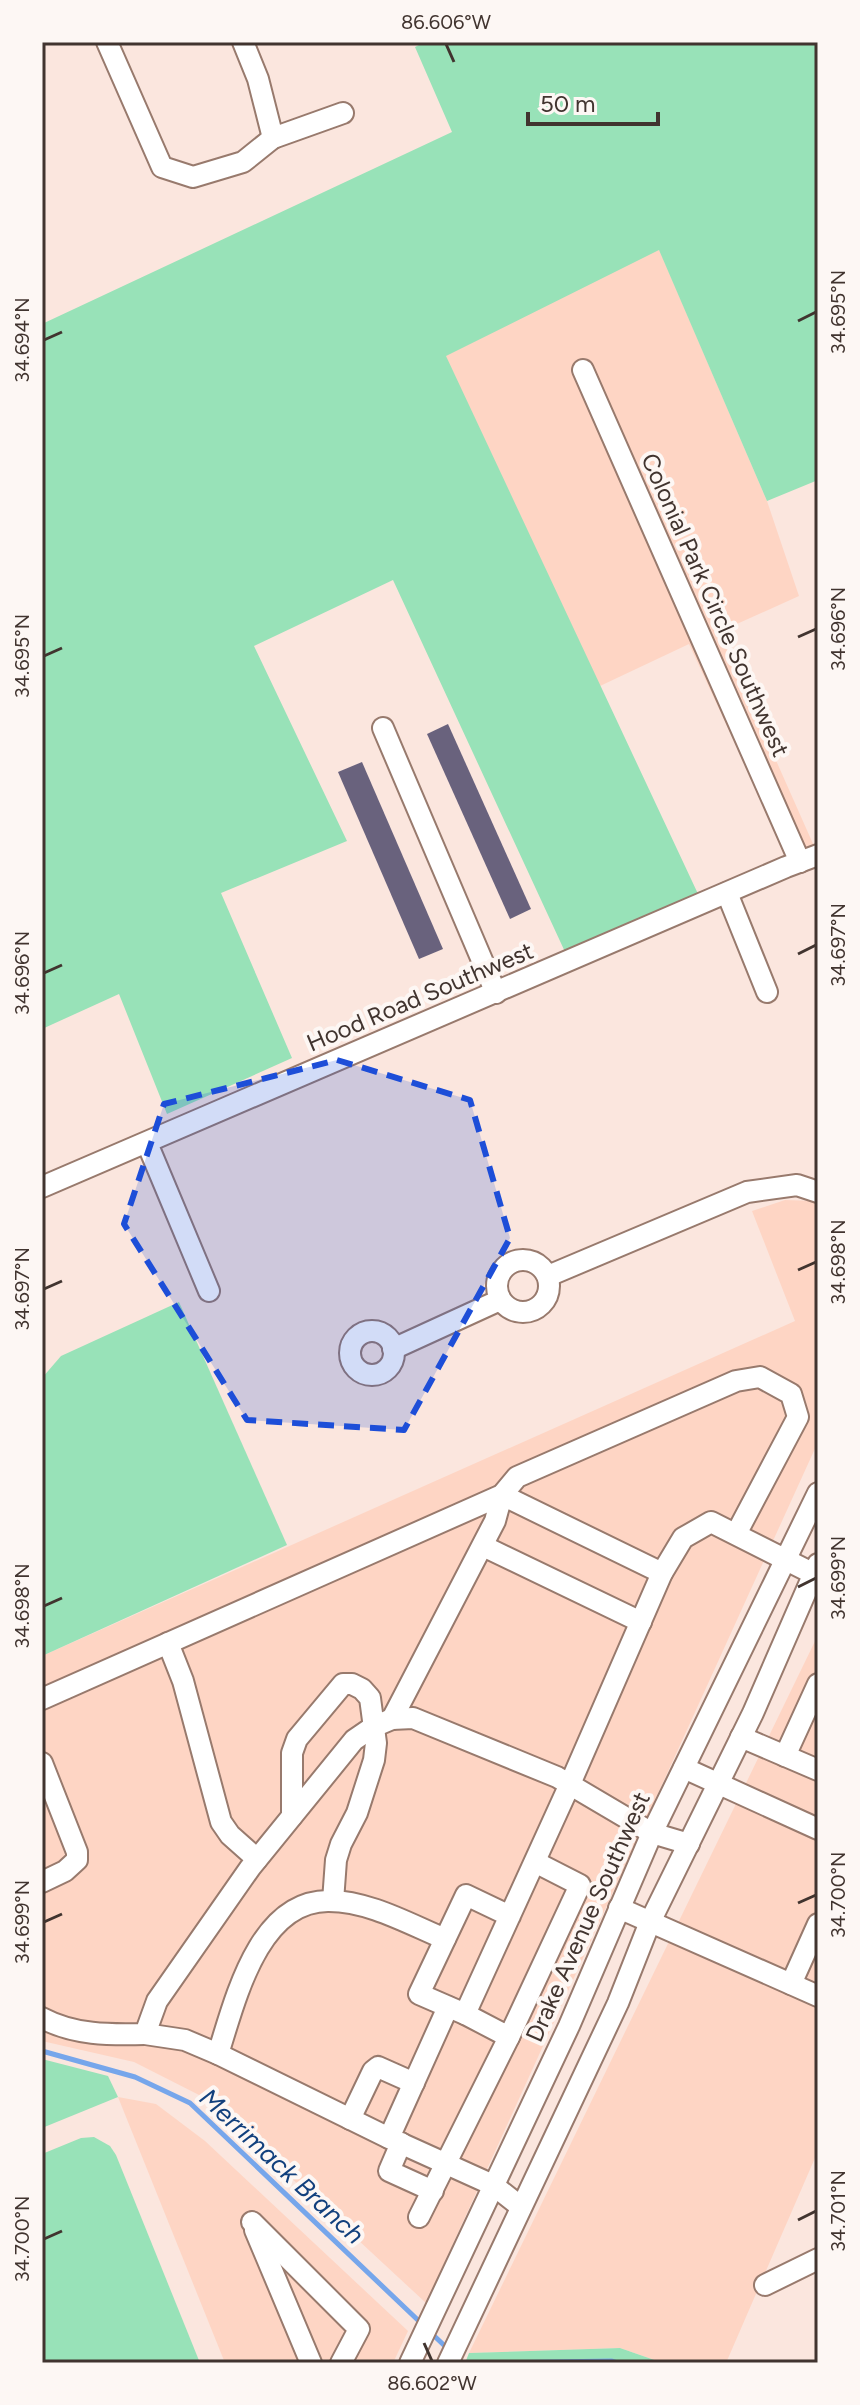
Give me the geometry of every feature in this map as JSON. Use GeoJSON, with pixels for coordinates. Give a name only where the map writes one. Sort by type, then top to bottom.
{"type":"FeatureCollection","features":[{"type":"Feature","properties":{"kind":"street"},"geometry":{"type":"LineString","coordinates":[[107,42],[162,167],[193,177],[243,162],[273,138],[343,113]]}},
{"type":"Feature","properties":{"kind":"street"},"geometry":{"type":"LineString","coordinates":[[243,42],[258,79],[273,138]]}},
{"type":"Feature","properties":{"kind":"street","name":"Colonial Park Circle Southwest"},"geometry":{"type":"LineString","coordinates":[[583,370],[809,859]]}},
{"type":"Feature","properties":{"kind":"street"},"geometry":{"type":"LineString","coordinates":[[383,728],[496,993]]}},
{"type":"Feature","properties":{"kind":"street","name":"Hood Road Southwest"},"geometry":{"type":"LineString","coordinates":[[42,1187],[809,859]]}},
{"type":"Feature","properties":{"kind":"street"},"geometry":{"type":"LineString","coordinates":[[727,893],[767,992]]}},
{"type":"Feature","properties":{"kind":"street"},"geometry":{"type":"LineString","coordinates":[[147,1143],[209,1291]]}},
{"type":"Feature","properties":{"kind":"street"},"geometry":{"type":"LineString","coordinates":[[548,1276],[747,1192],[797,1185],[818,1192]]}},
{"type":"Feature","properties":{"kind":"street"},"geometry":{"type":"LineString","coordinates":[[511,1262],[536,1263],[548,1276],[549,1293],[545,1301],[531,1312],[513,1311],[500,1300],[496,1283],[511,1262]]}},
{"type":"Feature","properties":{"kind":"street"},"geometry":{"type":"LineString","coordinates":[[393,1349],[500,1300]]}},
{"type":"Feature","properties":{"kind":"street"},"geometry":{"type":"LineString","coordinates":[[333,1901],[336,1860],[357,1813],[382,1723],[483,1546],[495,1521],[502,1495],[517,1477],[736,1381],[760,1377],[791,1394],[798,1417],[736,1534]]}},
{"type":"Feature","properties":{"kind":"street","name":"Drake Avenue Southwest"},"geometry":{"type":"LineString","coordinates":[[410,2363],[569,2026],[652,1833],[818,1493]]}},
{"type":"Feature","properties":{"kind":"street"},"geometry":{"type":"LineString","coordinates":[[42,1699],[502,1495],[662,1573]]}},
{"type":"Feature","properties":{"kind":"street"},"geometry":{"type":"LineString","coordinates":[[433,2191],[389,2171],[395,2140],[414,2083],[510,1916],[662,1573],[683,1538],[711,1522],[786,1559],[816,1569],[741,1737],[650,1922],[618,2003],[448,2363]]}},
{"type":"Feature","properties":{"kind":"street"},"geometry":{"type":"LineString","coordinates":[[483,1546],[641,1622]]}},
{"type":"Feature","properties":{"kind":"street"},"geometry":{"type":"LineString","coordinates":[[168,1643],[183,1681],[221,1822],[230,1835],[257,1859]]}},
{"type":"Feature","properties":{"kind":"street"},"geometry":{"type":"LineString","coordinates":[[292,1816],[292,1753],[297,1739],[343,1684],[362,1689],[382,1723]]}},
{"type":"Feature","properties":{"kind":"street"},"geometry":{"type":"LineString","coordinates":[[785,1756],[818,1684]]}},
{"type":"Feature","properties":{"kind":"street"},"geometry":{"type":"LineString","coordinates":[[145,2034],[157,2001],[257,1859],[354,1740],[382,1723],[413,1718],[570,1784],[652,1833],[689,1844]]}},
{"type":"Feature","properties":{"kind":"street"},"geometry":{"type":"LineString","coordinates":[[741,1737],[818,1770]]}},
{"type":"Feature","properties":{"kind":"street"},"geometry":{"type":"LineString","coordinates":[[42,1763],[77,1852],[77,1860],[65,1871],[42,1882]]}},
{"type":"Feature","properties":{"kind":"street"},"geometry":{"type":"LineString","coordinates":[[684,1768],[818,1829]]}},
{"type":"Feature","properties":{"kind":"street"},"geometry":{"type":"LineString","coordinates":[[419,2217],[509,2037],[580,1885],[535,1862]]}},
{"type":"Feature","properties":{"kind":"street"},"geometry":{"type":"LineString","coordinates":[[509,2037],[419,1994],[466,1895],[510,1916]]}},
{"type":"Feature","properties":{"kind":"street"},"geometry":{"type":"LineString","coordinates":[[218,2054],[238,1991],[265,1935],[291,1912],[306,1904],[333,1901],[382,1913],[445,1939]]}},
{"type":"Feature","properties":{"kind":"street"},"geometry":{"type":"LineString","coordinates":[[619,1908],[818,1996]]}},
{"type":"Feature","properties":{"kind":"street"},"geometry":{"type":"LineString","coordinates":[[791,1984],[818,1924]]}},
{"type":"Feature","properties":{"kind":"street"},"geometry":{"type":"LineString","coordinates":[[42,2018],[57,2026],[104,2035],[145,2034],[185,2040],[493,2185],[521,2207]]}},
{"type":"Feature","properties":{"kind":"street"},"geometry":{"type":"LineString","coordinates":[[350,2119],[373,2071],[378,2067],[414,2083]]}},
{"type":"Feature","properties":{"kind":"street"},"geometry":{"type":"LineString","coordinates":[[311,2363],[252,2222],[359,2329],[341,2363]]}},
{"type":"Feature","properties":{"kind":"street"},"geometry":{"type":"LineString","coordinates":[[765,2285],[818,2259]]}},
{"type":"Feature","properties":{"kind":"highlighted area"},"geometry":{"type":"Polygon","coordinates":[[[337,1060],[470,1100],[510,1238],[404,1430],[247,1420],[124,1224],[164,1104],[337,1060]]]}},
{"type":"Feature","properties":{"kind":"shaded area"},"geometry":{"type":"Polygon","coordinates":[[[659,249],[767,501],[799,596],[719,632],[814,846],[788,858],[689,644],[600,686],[445,355],[659,249]]]}},
{"type":"Feature","properties":{"kind":"shaded area"},"geometry":{"type":"Polygon","coordinates":[[[785,1200],[814,1201],[818,1204],[818,1442],[426,2303],[205,2098],[134,2062],[42,2041],[42,1656],[795,1321],[752,1211],[785,1200]]]}},
{"type":"Feature","properties":{"kind":"shaded area"},"geometry":{"type":"Polygon","coordinates":[[[818,1635],[818,2151],[726,2363],[663,2363],[620,2348],[469,2353],[818,1635]]]}},
{"type":"Feature","properties":{"kind":"shaded area"},"geometry":{"type":"Polygon","coordinates":[[[118,2097],[156,2104],[205,2141],[408,2331],[393,2363],[225,2363],[118,2097]]]}},
{"type":"Feature","properties":{"kind":"green space"},"geometry":{"type":"Polygon","coordinates":[[[425,42],[818,42],[818,480],[767,501],[659,250],[446,356],[699,896],[566,954],[393,580],[254,646],[347,841],[221,893],[292,1058],[167,1114],[119,994],[42,1029],[42,324],[452,132],[415,47],[425,42]]]}},
{"type":"Feature","properties":{"kind":"green space"},"geometry":{"type":"Polygon","coordinates":[[[179,1302],[287,1545],[42,1656],[42,1378],[61,1356],[179,1302]]]}},
{"type":"Feature","properties":{"kind":"green space"},"geometry":{"type":"Polygon","coordinates":[[[42,2059],[108,2076],[118,2097],[42,2128],[42,2059]]]}},
{"type":"Feature","properties":{"kind":"green space"},"geometry":{"type":"Polygon","coordinates":[[[94,2137],[110,2146],[116,2155],[200,2363],[42,2363],[42,2154],[81,2138],[94,2137]]]}},
{"type":"Feature","properties":{"kind":"green space"},"geometry":{"type":"Polygon","coordinates":[[[620,2348],[663,2363],[465,2363],[469,2353],[620,2348]]]}},
{"type":"Feature","properties":{"kind":"building"},"geometry":{"type":"Polygon","coordinates":[[[448,724],[531,909],[510,919],[427,734],[448,724]]]}},
{"type":"Feature","properties":{"kind":"building"},"geometry":{"type":"Polygon","coordinates":[[[362,762],[443,949],[419,959],[338,772],[362,762]]]}},
{"type":"Feature","properties":{"kind":"waterway","name":"Merrimack Branch"},"geometry":{"type":"LineString","coordinates":[[42,2051],[135,2077],[190,2103],[422,2324]]}},
{"type":"Feature","properties":{"kind":"waterway","name":"Merrimack Branch"},"geometry":{"type":"LineString","coordinates":[[429,2331],[448,2349]]}},
{"type":"Feature","properties":{"kind":"waterway","name":"Merrimack Branch"},"geometry":{"type":"LineString","coordinates":[[493,2363],[618,2363]]}}]}
